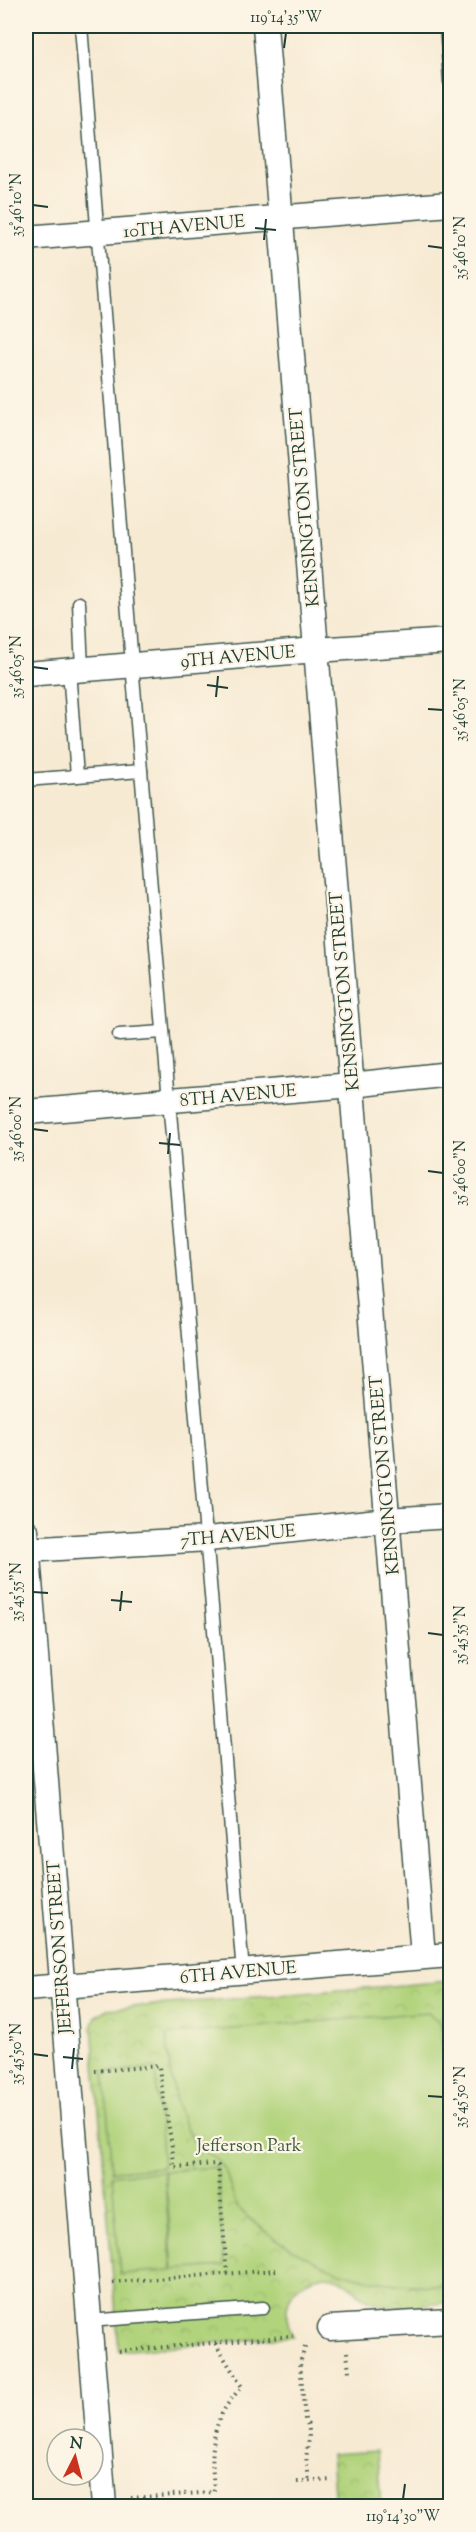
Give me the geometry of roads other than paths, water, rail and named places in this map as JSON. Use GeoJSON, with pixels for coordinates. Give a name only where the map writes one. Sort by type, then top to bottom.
{"type":"FeatureCollection","features":[{"type":"Feature","properties":{"kind":"street","name":"KENSINGTON STREET"},"geometry":{"type":"LineString","coordinates":[[265,26],[423,1956]]}},
{"type":"Feature","properties":{"kind":"street","name":"10TH AVENUE"},"geometry":{"type":"LineString","coordinates":[[26,238],[450,204]]}},
{"type":"Feature","properties":{"kind":"street","name":"9TH AVENUE"},"geometry":{"type":"LineString","coordinates":[[26,674],[450,641]]}},
{"type":"Feature","properties":{"kind":"street","name":"8TH AVENUE"},"geometry":{"type":"LineString","coordinates":[[26,1112],[352,1085],[450,1074]]}},
{"type":"Feature","properties":{"kind":"street","name":"7TH AVENUE"},"geometry":{"type":"LineString","coordinates":[[26,1543],[208,1539],[388,1520],[450,1516]]}},
{"type":"Feature","properties":{"kind":"street","name":"JEFFERSON STREET"},"geometry":{"type":"LineString","coordinates":[[26,1543],[31,1670],[62,1986],[104,2506]]}},
{"type":"Feature","properties":{"kind":"street","name":"6TH AVENUE"},"geometry":{"type":"LineString","coordinates":[[26,1989],[450,1955]]}},
{"type":"Feature","properties":{"kind":"street"},"geometry":{"type":"LineString","coordinates":[[330,2328],[450,2320]]}},
{"type":"Feature","properties":{"kind":"lane"},"geometry":{"type":"LineString","coordinates":[[81,26],[132,664],[243,1972]]}},
{"type":"Feature","properties":{"kind":"lane"},"geometry":{"type":"LineString","coordinates":[[446,26],[450,82]]}},
{"type":"Feature","properties":{"kind":"lane"},"geometry":{"type":"LineString","coordinates":[[77,776],[76,669],[79,603]]}},
{"type":"Feature","properties":{"kind":"lane"},"geometry":{"type":"LineString","coordinates":[[26,780],[141,771]]}},
{"type":"Feature","properties":{"kind":"lane"},"geometry":{"type":"LineString","coordinates":[[119,1035],[164,1032]]}},
{"type":"Feature","properties":{"kind":"lane"},"geometry":{"type":"LineString","coordinates":[[88,2321],[263,2308]]}},
{"type":"Feature","properties":{"kind":"park label","name":"Jefferson Park"},"geometry":{"type":"Point","coordinates":[249,2145]}}]}
